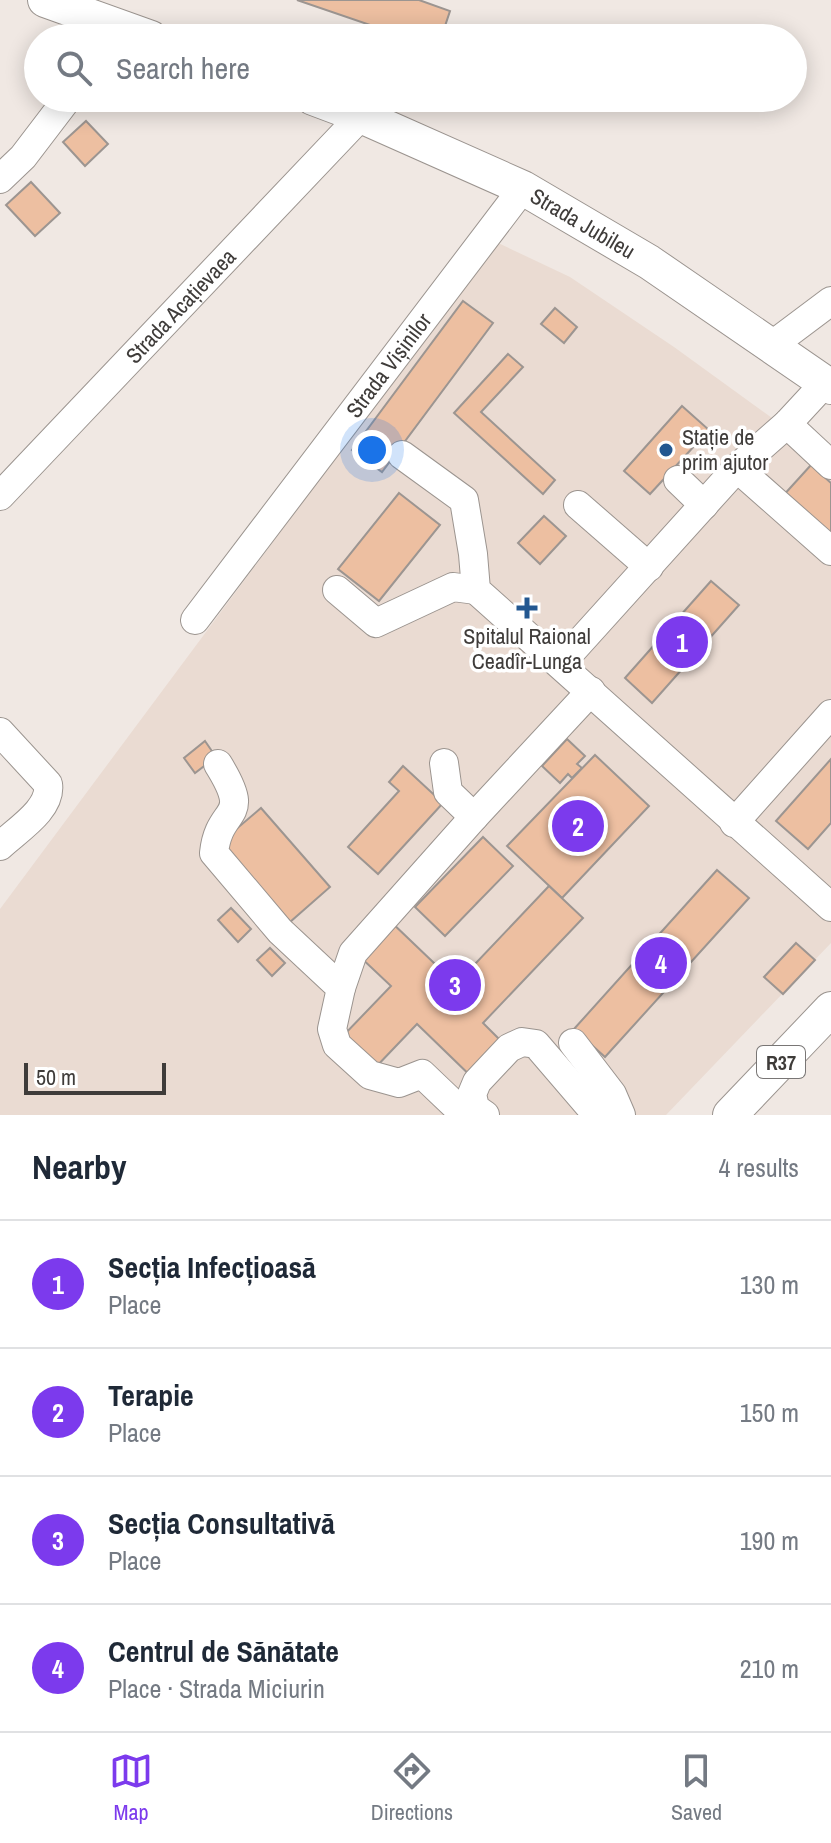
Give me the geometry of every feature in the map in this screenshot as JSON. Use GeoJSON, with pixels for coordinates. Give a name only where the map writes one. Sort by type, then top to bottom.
{"type":"FeatureCollection","features":[{"type":"Feature","properties":{"kind":"main road"},"geometry":{"type":"LineString","coordinates":[[45,0],[95,24]]}},
{"type":"Feature","properties":{"kind":"main road","name":"Strada Jubileu"},"geometry":{"type":"LineString","coordinates":[[350,112],[523,188],[649,262],[828,385]]}},
{"type":"Feature","properties":{"kind":"main road","name":"R37"},"geometry":{"type":"LineString","coordinates":[[730,1115],[831,1009]]}},
{"type":"Feature","properties":{"kind":"street"},"geometry":{"type":"LineString","coordinates":[[0,179],[23,157],[57,112]]}},
{"type":"Feature","properties":{"kind":"street","name":"Strada Acațievaea"},"geometry":{"type":"LineString","coordinates":[[0,496],[361,116]]}},
{"type":"Feature","properties":{"kind":"street","name":"Strada Vișinilor"},"geometry":{"type":"LineString","coordinates":[[195,620],[523,188]]}},
{"type":"Feature","properties":{"kind":"street"},"geometry":{"type":"LineString","coordinates":[[771,346],[831,301]]}},
{"type":"Feature","properties":{"kind":"street"},"geometry":{"type":"LineString","coordinates":[[560,664],[737,468],[828,385]]}},
{"type":"Feature","properties":{"kind":"street"},"geometry":{"type":"LineString","coordinates":[[787,424],[831,465]]}},
{"type":"Feature","properties":{"kind":"street"},"geometry":{"type":"LineString","coordinates":[[402,455],[464,500],[476,590]]}},
{"type":"Feature","properties":{"kind":"street"},"geometry":{"type":"LineString","coordinates":[[737,468],[831,551]]}},
{"type":"Feature","properties":{"kind":"street"},"geometry":{"type":"LineString","coordinates":[[678,480],[704,505]]}},
{"type":"Feature","properties":{"kind":"street"},"geometry":{"type":"LineString","coordinates":[[578,505],[649,567]]}},
{"type":"Feature","properties":{"kind":"street"},"geometry":{"type":"LineString","coordinates":[[337,590],[376,623],[453,587],[476,590],[831,907]]}},
{"type":"Feature","properties":{"kind":"street"},"geometry":{"type":"LineString","coordinates":[[465,1115],[422,1074],[399,1083],[370,1075],[337,1045],[332,1029],[341,988],[353,953],[591,691]]}},
{"type":"Feature","properties":{"kind":"street"},"geometry":{"type":"LineString","coordinates":[[734,823],[831,714]]}},
{"type":"Feature","properties":{"kind":"street"},"geometry":{"type":"LineString","coordinates":[[0,732],[48,784],[49,794],[43,806],[0,846]]}},
{"type":"Feature","properties":{"kind":"street"},"geometry":{"type":"LineString","coordinates":[[444,763],[448,792],[474,817]]}},
{"type":"Feature","properties":{"kind":"street"},"geometry":{"type":"LineString","coordinates":[[218,764],[236,799],[216,838],[214,853],[280,931],[341,988]]}},
{"type":"Feature","properties":{"kind":"street"},"geometry":{"type":"LineString","coordinates":[[485,1115],[475,1108],[472,1094],[477,1082],[509,1048],[522,1042],[536,1044],[597,1115]]}},
{"type":"Feature","properties":{"kind":"street"},"geometry":{"type":"LineString","coordinates":[[573,1043],[612,1094],[621,1115]]}},
{"type":"Feature","properties":{"kind":"shaded area","name":"Spitalul Raional Ceadîr-Lunga"},"geometry":{"type":"Polygon","coordinates":[[[496,242],[570,277],[779,423],[831,447],[831,943],[666,1115],[0,1115],[0,909],[496,242]]]}},
{"type":"Feature","properties":{"kind":"building"},"geometry":{"type":"Polygon","coordinates":[[[297,0],[419,0],[450,11],[446,24],[367,24],[297,0]]]}},
{"type":"Feature","properties":{"kind":"building"},"geometry":{"type":"Polygon","coordinates":[[[86,121],[108,144],[85,166],[63,142],[86,121]]]}},
{"type":"Feature","properties":{"kind":"building"},"geometry":{"type":"Polygon","coordinates":[[[31,182],[60,213],[35,236],[6,205],[31,182]]]}},
{"type":"Feature","properties":{"kind":"building"},"geometry":{"type":"Polygon","coordinates":[[[463,301],[493,323],[382,472],[352,450],[463,301]]]}},
{"type":"Feature","properties":{"kind":"building"},"geometry":{"type":"Polygon","coordinates":[[[555,308],[577,327],[564,343],[541,324],[555,308]]]}},
{"type":"Feature","properties":{"kind":"building"},"geometry":{"type":"Polygon","coordinates":[[[508,354],[523,367],[481,412],[555,480],[543,494],[454,413],[508,354]]]}},
{"type":"Feature","properties":{"kind":"building","name":"Stație de prim ajutor"},"geometry":{"type":"Polygon","coordinates":[[[682,406],[709,430],[650,494],[624,471],[682,406]]]}},
{"type":"Feature","properties":{"kind":"building"},"geometry":{"type":"Polygon","coordinates":[[[811,465],[831,483],[831,544],[781,498],[811,465]]]}},
{"type":"Feature","properties":{"kind":"building"},"geometry":{"type":"Polygon","coordinates":[[[399,493],[440,525],[379,601],[338,569],[399,493]]]}},
{"type":"Feature","properties":{"kind":"building"},"geometry":{"type":"Polygon","coordinates":[[[544,516],[566,536],[540,564],[518,543],[544,516]]]}},
{"type":"Feature","properties":{"kind":"building"},"geometry":{"type":"Polygon","coordinates":[[[711,581],[739,605],[652,703],[625,678],[711,581]]]}},
{"type":"Feature","properties":{"kind":"building"},"geometry":{"type":"Polygon","coordinates":[[[567,739],[585,756],[577,764],[582,768],[572,778],[568,774],[560,783],[542,766],[567,739]]]}},
{"type":"Feature","properties":{"kind":"building"},"geometry":{"type":"Polygon","coordinates":[[[205,741],[216,757],[195,773],[184,758],[205,741]]]}},
{"type":"Feature","properties":{"kind":"building"},"geometry":{"type":"Polygon","coordinates":[[[595,755],[649,806],[562,898],[507,846],[595,755]]]}},
{"type":"Feature","properties":{"kind":"building"},"geometry":{"type":"Polygon","coordinates":[[[831,759],[831,823],[808,849],[776,821],[831,759]]]}},
{"type":"Feature","properties":{"kind":"building"},"geometry":{"type":"Polygon","coordinates":[[[403,766],[443,803],[378,874],[348,847],[399,791],[389,782],[403,766]]]}},
{"type":"Feature","properties":{"kind":"building"},"geometry":{"type":"Polygon","coordinates":[[[261,808],[330,887],[290,922],[221,842],[261,808]]]}},
{"type":"Feature","properties":{"kind":"building"},"geometry":{"type":"Polygon","coordinates":[[[483,837],[513,866],[445,936],[415,907],[483,837]]]}},
{"type":"Feature","properties":{"kind":"building"},"geometry":{"type":"Polygon","coordinates":[[[717,870],[749,898],[605,1057],[574,1029],[717,870]]]}},
{"type":"Feature","properties":{"kind":"building"},"geometry":{"type":"Polygon","coordinates":[[[549,886],[583,918],[483,1023],[512,1052],[480,1085],[417,1024],[373,1070],[340,1039],[391,986],[357,954],[389,920],[456,984],[549,886]]]}},
{"type":"Feature","properties":{"kind":"building"},"geometry":{"type":"Polygon","coordinates":[[[231,908],[251,929],[238,942],[218,920],[231,908]]]}},
{"type":"Feature","properties":{"kind":"building"},"geometry":{"type":"Polygon","coordinates":[[[796,943],[815,960],[783,994],[764,977],[796,943]]]}},
{"type":"Feature","properties":{"kind":"building"},"geometry":{"type":"Polygon","coordinates":[[[270,948],[285,963],[272,976],[257,960],[270,948]]]}},
{"type":"Feature","properties":{"kind":"place","name":"Stație de prim ajutor"},"geometry":{"type":"Point","coordinates":[666,450]}},
{"type":"Feature","properties":{"kind":"place","name":"Spitalul Raional Ceadîr-Lunga"},"geometry":{"type":"Point","coordinates":[527,608]}},
{"type":"Feature","properties":{"kind":"place","name":"Secția Infecțioasă"},"geometry":{"type":"Point","coordinates":[682,642]}},
{"type":"Feature","properties":{"kind":"place","name":"Terapie"},"geometry":{"type":"Point","coordinates":[578,826]}},
{"type":"Feature","properties":{"kind":"place","name":"Centrul de Sănătate"},"geometry":{"type":"Point","coordinates":[661,963]}},
{"type":"Feature","properties":{"kind":"place","name":"Secția Consultativă"},"geometry":{"type":"Point","coordinates":[455,985]}}]}
